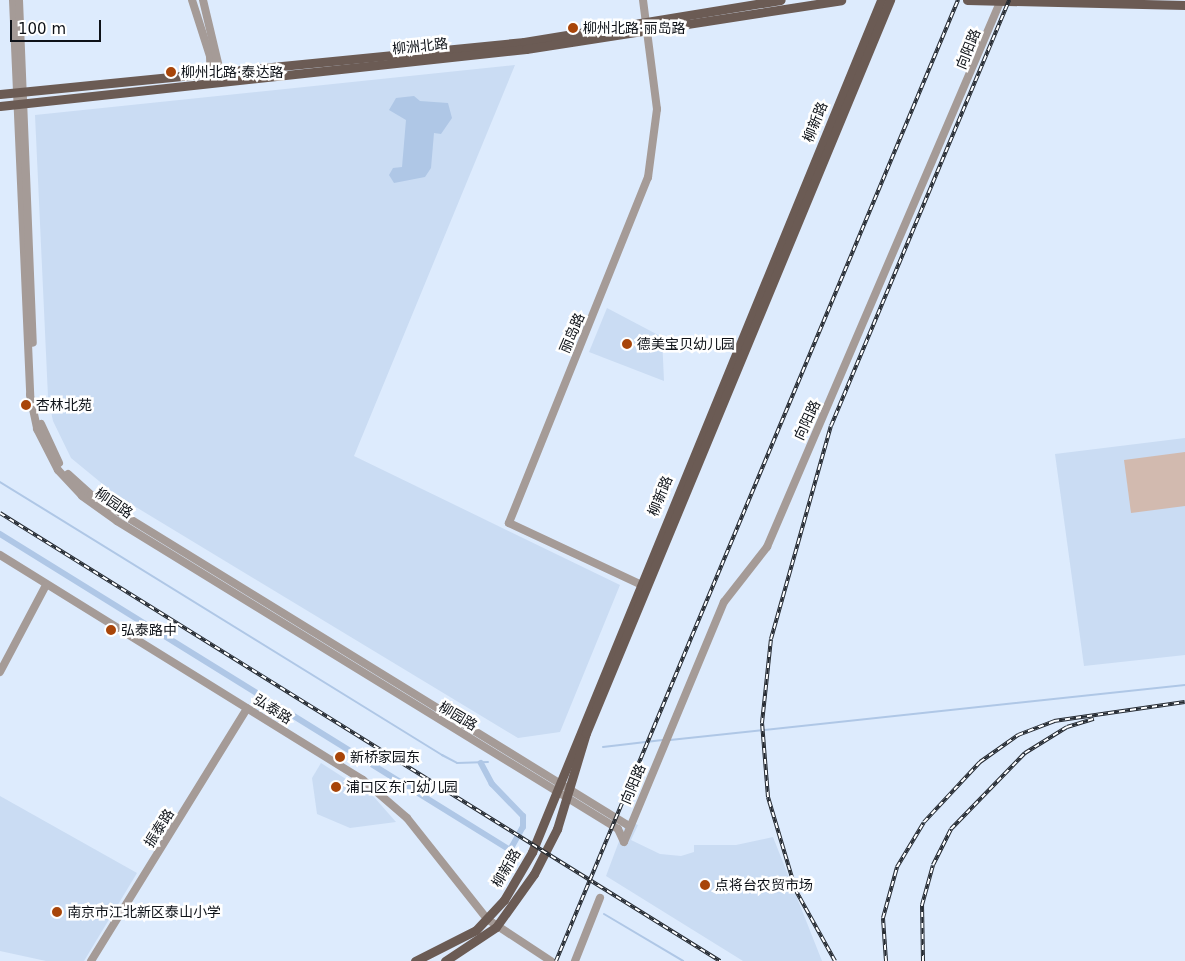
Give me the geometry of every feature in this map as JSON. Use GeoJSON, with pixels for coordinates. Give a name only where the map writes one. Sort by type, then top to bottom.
{"type":"FeatureCollection","features":[{"type":"Feature","properties":{"kind":"main road","name":"柳洲北路"},"geometry":{"type":"LineString","coordinates":[[646,26],[781,0]]}},
{"type":"Feature","properties":{"kind":"main road","name":"柳洲北路"},"geometry":{"type":"LineString","coordinates":[[0,106],[222,75],[524,42],[841,0]]}},
{"type":"Feature","properties":{"kind":"main road","name":"柳新路"},"geometry":{"type":"LineString","coordinates":[[445,961],[496,927],[534,874],[570,795],[586,733],[643,586],[881,0]]}},
{"type":"Feature","properties":{"kind":"main road","name":"柳新路"},"geometry":{"type":"LineString","coordinates":[[415,961],[455,944],[487,919],[518,878],[559,788],[577,733],[643,586],[890,0]]}},
{"type":"Feature","properties":{"kind":"main road"},"geometry":{"type":"LineString","coordinates":[[967,0],[1185,5]]}},
{"type":"Feature","properties":{"kind":"main road","name":"柳洲北路"},"geometry":{"type":"LineString","coordinates":[[0,94],[210,77]]}},
{"type":"Feature","properties":{"kind":"street","name":"柳园路"},"geometry":{"type":"LineString","coordinates":[[13,0],[21,104],[36,403],[42,428],[64,469],[91,496],[570,795]]}},
{"type":"Feature","properties":{"kind":"street","name":"柳园路"},"geometry":{"type":"LineString","coordinates":[[20,0],[20,92]]}},
{"type":"Feature","properties":{"kind":"street"},"geometry":{"type":"LineString","coordinates":[[192,0],[210,77]]}},
{"type":"Feature","properties":{"kind":"street"},"geometry":{"type":"LineString","coordinates":[[203,0],[222,75]]}},
{"type":"Feature","properties":{"kind":"street","name":"丽岛路"},"geometry":{"type":"LineString","coordinates":[[643,0],[657,109],[648,177],[509,523],[643,586]]}},
{"type":"Feature","properties":{"kind":"street","name":"向阳路"},"geometry":{"type":"LineString","coordinates":[[570,795],[618,829],[624,842],[629,826],[724,602],[767,547],[1001,1]]}},
{"type":"Feature","properties":{"kind":"street","name":"弘泰路"},"geometry":{"type":"LineString","coordinates":[[0,555],[247,708],[385,797],[487,919],[496,927],[551,961]]}},
{"type":"Feature","properties":{"kind":"street"},"geometry":{"type":"LineString","coordinates":[[0,672],[46,585]]}},
{"type":"Feature","properties":{"kind":"street","name":"振泰路"},"geometry":{"type":"LineString","coordinates":[[91,961],[247,708]]}},
{"type":"Feature","properties":{"kind":"street"},"geometry":{"type":"LineString","coordinates":[[570,795],[629,826]]}},
{"type":"Feature","properties":{"kind":"street"},"geometry":{"type":"LineString","coordinates":[[575,961],[600,898]]}},
{"type":"Feature","properties":{"kind":"shaded area"},"geometry":{"type":"Polygon","coordinates":[[[515,65],[354,456],[620,585],[560,732],[518,738],[116,495],[71,458],[53,421],[48,397],[35,115],[515,65]]]}},
{"type":"Feature","properties":{"kind":"shaded area"},"geometry":{"type":"Polygon","coordinates":[[[414,96],[420,101],[448,103],[452,118],[441,134],[434,133],[431,168],[425,177],[394,183],[389,175],[393,168],[402,167],[406,120],[389,110],[396,98],[414,96]]]}},
{"type":"Feature","properties":{"kind":"shaded area","name":"德美宝贝幼儿园"},"geometry":{"type":"Polygon","coordinates":[[[607,308],[662,337],[664,381],[589,352],[607,308]]]}},
{"type":"Feature","properties":{"kind":"shaded area"},"geometry":{"type":"Polygon","coordinates":[[[1185,438],[1185,655],[1084,666],[1055,454],[1185,438]]]}},
{"type":"Feature","properties":{"kind":"shaded area"},"geometry":{"type":"Polygon","coordinates":[[[1185,452],[1185,506],[1131,513],[1124,460],[1185,452]]]}},
{"type":"Feature","properties":{"kind":"shaded area","name":"浦口区东门幼儿园"},"geometry":{"type":"Polygon","coordinates":[[[321,763],[374,797],[396,822],[350,828],[317,814],[312,778],[321,763]]]}},
{"type":"Feature","properties":{"kind":"shaded area","name":"南京市江北新区泰山小学"},"geometry":{"type":"Polygon","coordinates":[[[0,796],[137,873],[84,961],[46,961],[0,951],[0,796]]]}},
{"type":"Feature","properties":{"kind":"shaded area","name":"点将台农贸市场"},"geometry":{"type":"Polygon","coordinates":[[[627,820],[638,825],[631,840],[660,854],[681,856],[694,852],[694,845],[736,845],[773,837],[822,961],[743,961],[606,876],[627,820]]]}},
{"type":"Feature","properties":{"kind":"waterway"},"geometry":{"type":"LineString","coordinates":[[0,482],[442,755],[457,763],[488,762]]}},
{"type":"Feature","properties":{"kind":"waterway"},"geometry":{"type":"LineString","coordinates":[[0,534],[510,850],[523,827],[523,816],[492,784],[481,763]]}},
{"type":"Feature","properties":{"kind":"waterway"},"geometry":{"type":"LineString","coordinates":[[670,740],[1185,685]]}},
{"type":"Feature","properties":{"kind":"waterway"},"geometry":{"type":"LineString","coordinates":[[603,747],[663,740]]}},
{"type":"Feature","properties":{"kind":"waterway"},"geometry":{"type":"LineString","coordinates":[[604,914],[683,961]]}},
{"type":"Feature","properties":{"kind":"railway"},"geometry":{"type":"LineString","coordinates":[[556,961],[958,0]]}},
{"type":"Feature","properties":{"kind":"railway"},"geometry":{"type":"LineString","coordinates":[[835,961],[796,891],[768,797],[762,723],[771,639],[831,426],[1009,0]]}},
{"type":"Feature","properties":{"kind":"railway"},"geometry":{"type":"LineString","coordinates":[[0,513],[720,961]]}},
{"type":"Feature","properties":{"kind":"railway"},"geometry":{"type":"LineString","coordinates":[[886,961],[883,918],[897,867],[924,822],[980,762],[1018,735],[1054,721],[1185,702]]}},
{"type":"Feature","properties":{"kind":"railway"},"geometry":{"type":"LineString","coordinates":[[923,961],[922,905],[933,865],[951,829],[1025,753],[1067,727],[1094,719]]}},
{"type":"Feature","properties":{"kind":"place","name":"柳州北路·丽岛路"},"geometry":{"type":"Point","coordinates":[573,28]}},
{"type":"Feature","properties":{"kind":"place","name":"柳州北路·泰达路"},"geometry":{"type":"Point","coordinates":[171,72]}},
{"type":"Feature","properties":{"kind":"place","name":"德美宝贝幼儿园"},"geometry":{"type":"Point","coordinates":[627,344]}},
{"type":"Feature","properties":{"kind":"place","name":"杏林北苑"},"geometry":{"type":"Point","coordinates":[26,405]}},
{"type":"Feature","properties":{"kind":"place","name":"弘泰路中"},"geometry":{"type":"Point","coordinates":[111,630]}},
{"type":"Feature","properties":{"kind":"place","name":"新桥家园东"},"geometry":{"type":"Point","coordinates":[340,757]}},
{"type":"Feature","properties":{"kind":"place","name":"浦口区东门幼儿园"},"geometry":{"type":"Point","coordinates":[336,787]}},
{"type":"Feature","properties":{"kind":"place","name":"点将台农贸市场"},"geometry":{"type":"Point","coordinates":[705,885]}},
{"type":"Feature","properties":{"kind":"place","name":"南京市江北新区泰山小学"},"geometry":{"type":"Point","coordinates":[57,912]}}]}
